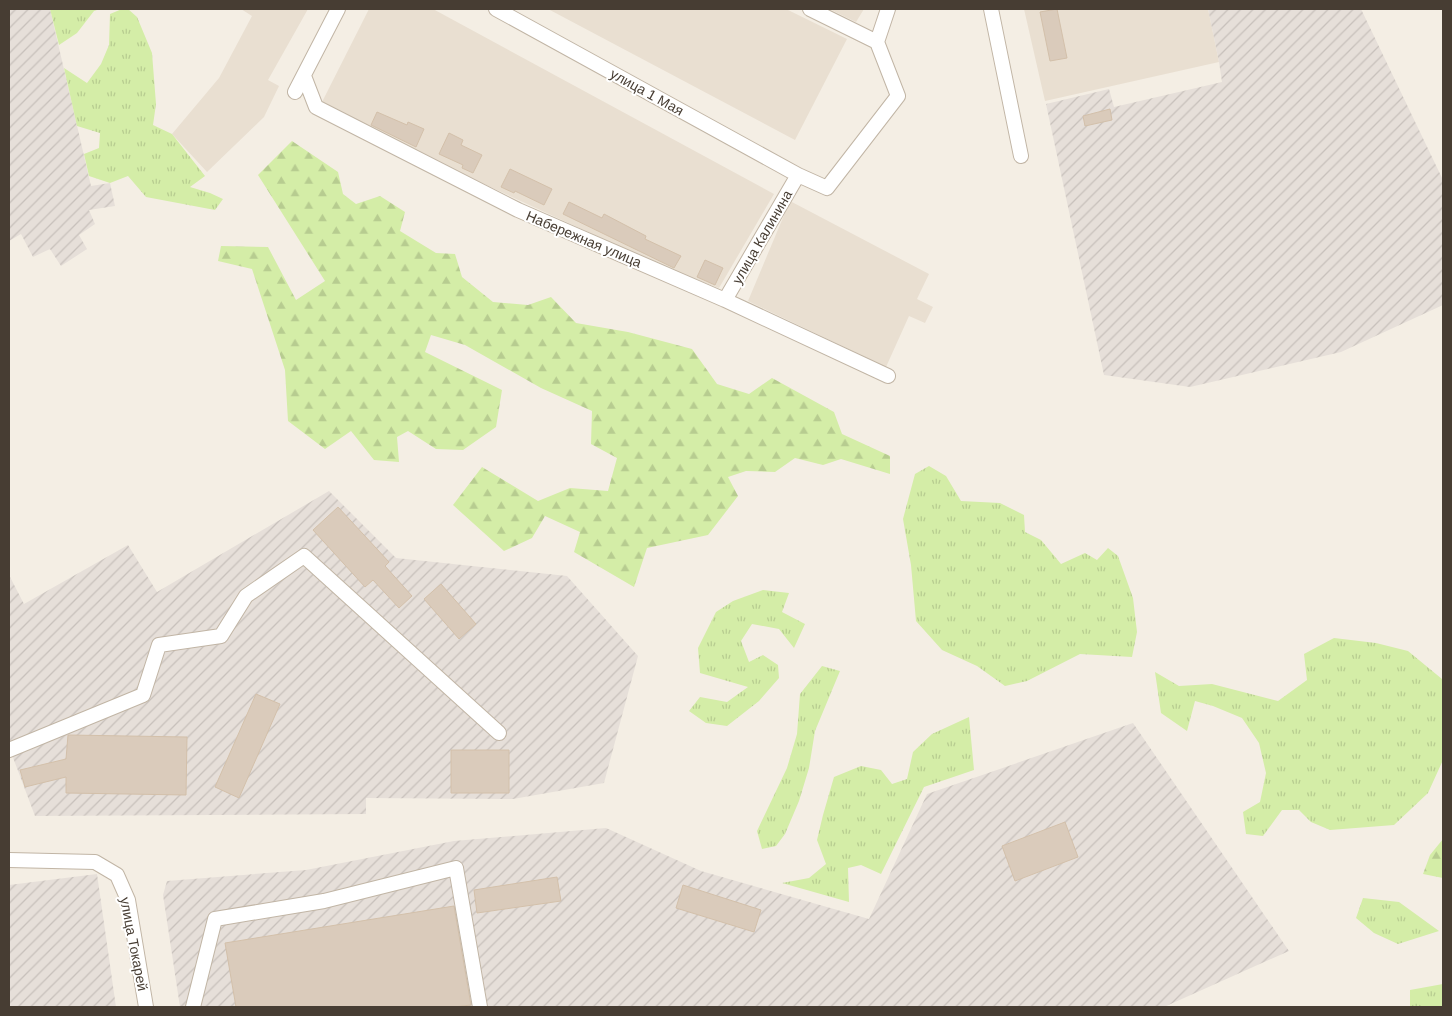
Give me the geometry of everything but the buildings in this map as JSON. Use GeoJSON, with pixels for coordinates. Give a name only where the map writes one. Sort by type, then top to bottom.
{"type":"FeatureCollection","features":[{"type":"Feature","properties":{"kind":"street"},"geometry":{"type":"LineString","coordinates":[[296,92],[338,9]]}},
{"type":"Feature","properties":{"kind":"street","name":"улица 1 Мая"},"geometry":{"type":"LineString","coordinates":[[496,9],[798,175]]}},
{"type":"Feature","properties":{"kind":"street"},"geometry":{"type":"LineString","coordinates":[[810,9],[877,42],[888,9]]}},
{"type":"Feature","properties":{"kind":"street"},"geometry":{"type":"LineString","coordinates":[[991,9],[1021,156]]}},
{"type":"Feature","properties":{"kind":"street","name":"улица Калинина"},"geometry":{"type":"LineString","coordinates":[[725,300],[798,175],[828,188],[898,96],[877,42]]}},
{"type":"Feature","properties":{"kind":"street","name":"Набережная улица"},"geometry":{"type":"LineString","coordinates":[[304,76],[316,107],[518,210],[725,300],[888,376]]}},
{"type":"Feature","properties":{"kind":"street"},"geometry":{"type":"LineString","coordinates":[[9,750],[143,695],[159,644],[221,636],[246,596],[304,556],[499,733]]}},
{"type":"Feature","properties":{"kind":"street","name":"улица Токарей"},"geometry":{"type":"LineString","coordinates":[[9,860],[95,862],[117,875],[128,900],[146,1007]]}},
{"type":"Feature","properties":{"kind":"street"},"geometry":{"type":"LineString","coordinates":[[193,1007],[215,919],[324,901],[456,868],[480,1007]]}},
{"type":"Feature","properties":{"kind":"shaded area"},"geometry":{"type":"Polygon","coordinates":[[[9,9],[50,9],[91,186],[110,183],[115,206],[89,210],[95,224],[79,235],[87,249],[61,266],[50,249],[33,257],[21,234],[9,241],[9,9]]]}},
{"type":"Feature","properties":{"kind":"shaded area"},"geometry":{"type":"Polygon","coordinates":[[[241,9],[308,9],[268,80],[279,86],[264,117],[207,172],[172,134],[219,78],[252,16],[241,9]]]}},
{"type":"Feature","properties":{"kind":"shaded area"},"geometry":{"type":"Polygon","coordinates":[[[369,9],[433,9],[774,194],[719,288],[671,270],[379,136],[322,102],[369,9]]]}},
{"type":"Feature","properties":{"kind":"shaded area"},"geometry":{"type":"Polygon","coordinates":[[[548,9],[786,9],[847,39],[795,140],[548,9]]]}},
{"type":"Feature","properties":{"kind":"shaded area"},"geometry":{"type":"Polygon","coordinates":[[[829,9],[864,9],[856,22],[829,9]]]}},
{"type":"Feature","properties":{"kind":"shaded area"},"geometry":{"type":"Polygon","coordinates":[[[1024,9],[1208,9],[1219,62],[1045,101],[1024,9]]]}},
{"type":"Feature","properties":{"kind":"shaded area"},"geometry":{"type":"Polygon","coordinates":[[[1208,9],[1361,9],[1443,180],[1443,305],[1341,352],[1190,387],[1104,375],[1046,104],[1109,89],[1114,107],[1222,82],[1208,9]]]}},
{"type":"Feature","properties":{"kind":"shaded area"},"geometry":{"type":"Polygon","coordinates":[[[790,201],[929,274],[917,299],[933,307],[925,323],[909,316],[886,367],[748,301],[790,201]]]}},
{"type":"Feature","properties":{"kind":"shaded area"},"geometry":{"type":"Polygon","coordinates":[[[329,491],[396,558],[567,576],[638,656],[604,783],[513,799],[366,798],[366,814],[35,816],[9,747],[9,575],[24,604],[128,545],[157,592],[329,491]]]}},
{"type":"Feature","properties":{"kind":"shaded area"},"geometry":{"type":"Polygon","coordinates":[[[1133,723],[1289,951],[1164,1007],[180,1007],[163,895],[167,881],[306,870],[454,841],[606,828],[701,871],[869,919],[927,794],[1133,723]]]}},
{"type":"Feature","properties":{"kind":"shaded area"},"geometry":{"type":"Polygon","coordinates":[[[97,874],[116,1007],[9,1007],[9,885],[97,874]]]}},
{"type":"Feature","properties":{"kind":"green space"},"geometry":{"type":"Polygon","coordinates":[[[50,9],[100,9],[94,11],[77,33],[59,45],[50,9]]]}},
{"type":"Feature","properties":{"kind":"green space"},"geometry":{"type":"Polygon","coordinates":[[[122,9],[128,9],[137,17],[152,53],[156,104],[153,125],[172,134],[205,176],[190,187],[223,199],[215,210],[146,197],[128,176],[110,183],[89,176],[84,154],[99,148],[100,133],[77,126],[64,68],[87,83],[101,64],[109,45],[110,14],[122,9]]]}},
{"type":"Feature","properties":{"kind":"green space"},"geometry":{"type":"Polygon","coordinates":[[[292,141],[338,172],[343,194],[356,204],[380,196],[405,212],[400,231],[436,253],[455,254],[462,277],[493,302],[528,305],[551,297],[576,323],[628,332],[692,349],[717,384],[749,394],[772,378],[834,412],[842,434],[890,456],[890,474],[841,459],[823,465],[795,458],[775,472],[746,471],[728,477],[738,496],[708,535],[647,548],[634,587],[574,552],[580,532],[545,516],[532,538],[504,551],[453,505],[482,467],[538,501],[570,488],[608,491],[617,458],[591,444],[592,411],[541,388],[465,345],[431,335],[425,352],[502,390],[496,427],[463,450],[436,449],[408,431],[397,437],[399,462],[374,460],[351,431],[325,449],[288,421],[285,370],[252,269],[218,261],[221,246],[268,247],[296,300],[325,281],[258,175],[292,141]]]}},
{"type":"Feature","properties":{"kind":"green space"},"geometry":{"type":"Polygon","coordinates":[[[929,466],[946,476],[961,501],[1000,503],[1024,515],[1025,532],[1041,540],[1061,564],[1085,553],[1097,560],[1108,548],[1118,556],[1133,598],[1137,632],[1132,657],[1080,654],[1027,681],[1005,686],[977,666],[942,650],[916,621],[911,565],[903,519],[915,474],[929,466]]]}},
{"type":"Feature","properties":{"kind":"green space"},"geometry":{"type":"Polygon","coordinates":[[[763,590],[789,593],[782,612],[805,624],[794,648],[779,629],[752,624],[741,641],[749,662],[763,655],[778,665],[779,678],[759,701],[727,726],[706,723],[689,711],[700,697],[727,702],[748,687],[700,673],[698,648],[716,612],[733,601],[763,590]]]}},
{"type":"Feature","properties":{"kind":"green space"},"geometry":{"type":"Polygon","coordinates":[[[1334,638],[1376,643],[1408,651],[1442,679],[1443,760],[1428,793],[1394,825],[1330,830],[1311,822],[1299,810],[1282,810],[1263,836],[1246,834],[1243,812],[1260,802],[1266,773],[1259,743],[1242,718],[1195,701],[1187,731],[1161,713],[1155,672],[1179,686],[1212,684],[1278,701],[1307,680],[1304,654],[1334,638]]]}},
{"type":"Feature","properties":{"kind":"green space"},"geometry":{"type":"Polygon","coordinates":[[[822,666],[840,671],[815,731],[809,768],[799,801],[785,834],[776,846],[762,849],[757,831],[787,768],[797,734],[800,694],[822,666]]]}},
{"type":"Feature","properties":{"kind":"green space"},"geometry":{"type":"Polygon","coordinates":[[[969,717],[974,770],[924,787],[881,874],[861,865],[848,868],[849,902],[782,883],[809,878],[826,864],[817,840],[834,777],[861,766],[881,770],[892,784],[907,779],[913,752],[932,734],[969,717]]]}},
{"type":"Feature","properties":{"kind":"green space"},"geometry":{"type":"Polygon","coordinates":[[[1443,839],[1443,878],[1423,874],[1430,855],[1443,839]]]}},
{"type":"Feature","properties":{"kind":"green space"},"geometry":{"type":"Polygon","coordinates":[[[1363,898],[1399,902],[1439,931],[1398,944],[1374,933],[1356,918],[1363,898]]]}},
{"type":"Feature","properties":{"kind":"green space"},"geometry":{"type":"Polygon","coordinates":[[[1443,984],[1443,1007],[1410,1007],[1410,990],[1443,984]]]}}]}
